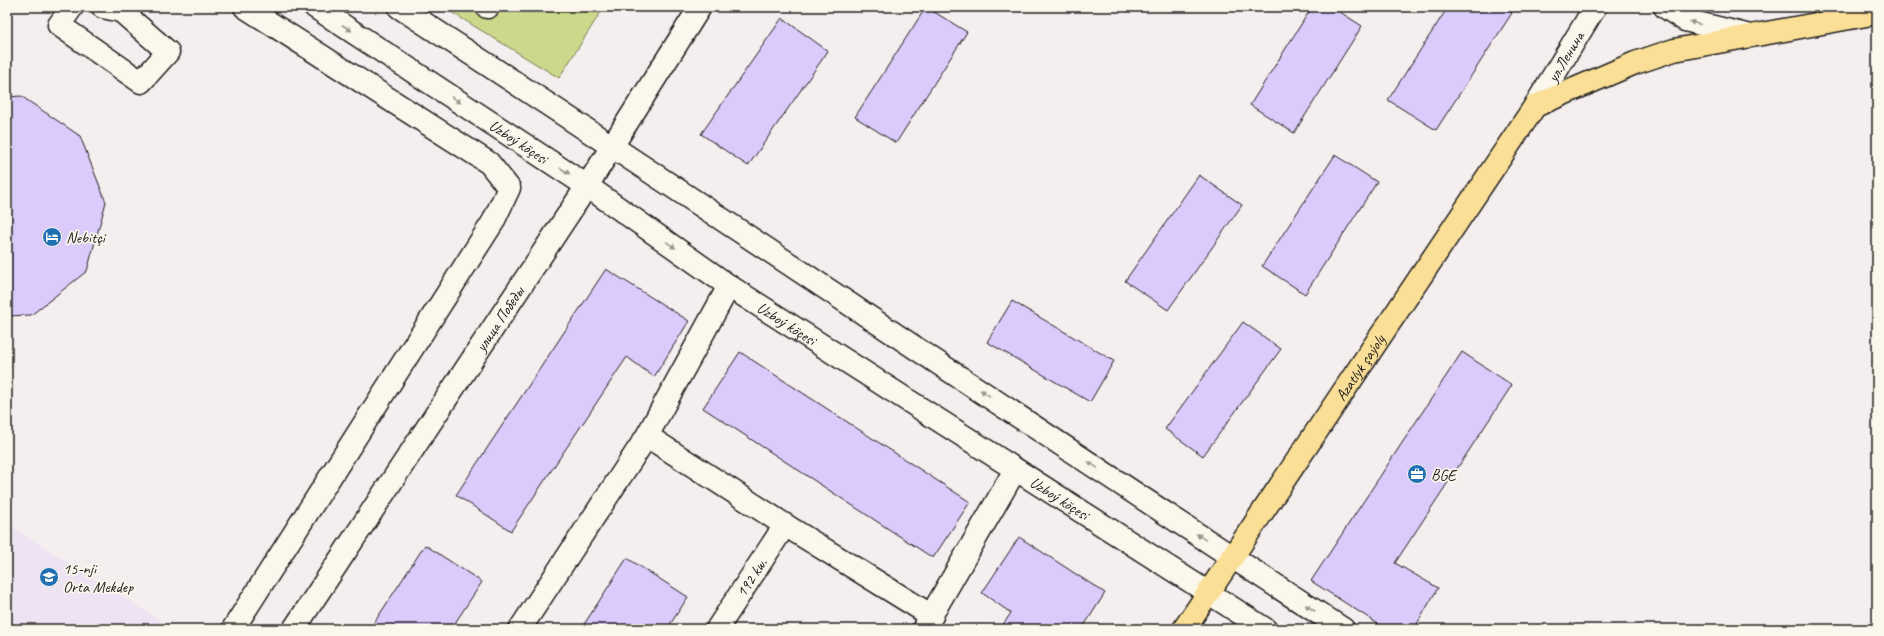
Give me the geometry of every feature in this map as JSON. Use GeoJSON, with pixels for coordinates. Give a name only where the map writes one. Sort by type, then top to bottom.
{"type":"FeatureCollection","features":[{"type":"Feature","properties":{"kind":"main road"},"geometry":{"type":"LineString","coordinates":[[1535,106],[1635,63],[1674,50],[1877,13]]}},
{"type":"Feature","properties":{"kind":"main road","name":"Azatlyk şaýoly"},"geometry":{"type":"LineString","coordinates":[[1184,629],[1535,106]]}},
{"type":"Feature","properties":{"kind":"street"},"geometry":{"type":"LineString","coordinates":[[233,629],[493,222],[509,188],[488,163],[245,7]]}},
{"type":"Feature","properties":{"kind":"street","name":"Uzboý köçesi"},"geometry":{"type":"LineString","coordinates":[[315,7],[587,186],[729,286],[1265,629]]}},
{"type":"Feature","properties":{"kind":"street"},"geometry":{"type":"LineString","coordinates":[[400,7],[613,145],[1231,557],[1343,629]]}},
{"type":"Feature","properties":{"kind":"street","name":"улица Победы"},"geometry":{"type":"LineString","coordinates":[[294,629],[587,186],[700,7]]}},
{"type":"Feature","properties":{"kind":"street","name":"ул.Ленина"},"geometry":{"type":"LineString","coordinates":[[1535,106],[1595,7]]}},
{"type":"Feature","properties":{"kind":"street"},"geometry":{"type":"LineString","coordinates":[[1665,7],[1685,20],[1746,36]]}},
{"type":"Feature","properties":{"kind":"street"},"geometry":{"type":"LineString","coordinates":[[65,9],[59,25],[141,82],[168,52],[116,8]]}},
{"type":"Feature","properties":{"kind":"street"},"geometry":{"type":"LineString","coordinates":[[520,629],[647,436],[729,286]]}},
{"type":"Feature","properties":{"kind":"street"},"geometry":{"type":"LineString","coordinates":[[647,436],[785,525],[928,623],[1015,470]]}},
{"type":"Feature","properties":{"kind":"street","name":"192 kw."},"geometry":{"type":"LineString","coordinates":[[717,629],[785,525]]}},
{"type":"Feature","properties":{"kind":"shaded area","name":"15-nji Orta Mekdep"},"geometry":{"type":"Polygon","coordinates":[[[7,524],[174,629],[7,629],[7,524]]]}},
{"type":"Feature","properties":{"kind":"green space"},"geometry":{"type":"Polygon","coordinates":[[[443,7],[604,7],[559,78],[443,7]]]}},
{"type":"Feature","properties":{"kind":"building"},"geometry":{"type":"Polygon","coordinates":[[[926,7],[967,32],[896,143],[855,117],[926,7]]]}},
{"type":"Feature","properties":{"kind":"building"},"geometry":{"type":"Polygon","coordinates":[[[1312,7],[1332,7],[1362,26],[1294,133],[1250,105],[1312,7]]]}},
{"type":"Feature","properties":{"kind":"building"},"geometry":{"type":"Polygon","coordinates":[[[1448,7],[1502,7],[1512,13],[1436,130],[1388,100],[1448,7]]]}},
{"type":"Feature","properties":{"kind":"building"},"geometry":{"type":"Polygon","coordinates":[[[782,18],[828,51],[748,166],[701,134],[782,18]]]}},
{"type":"Feature","properties":{"kind":"building","name":"Nebitçi"},"geometry":{"type":"Polygon","coordinates":[[[21,96],[80,136],[106,202],[87,271],[31,315],[7,316],[7,97],[21,96]]]}},
{"type":"Feature","properties":{"kind":"building"},"geometry":{"type":"Polygon","coordinates":[[[1335,155],[1377,182],[1305,294],[1262,266],[1335,155]]]}},
{"type":"Feature","properties":{"kind":"building"},"geometry":{"type":"Polygon","coordinates":[[[1199,175],[1242,205],[1168,310],[1125,281],[1199,175]]]}},
{"type":"Feature","properties":{"kind":"building"},"geometry":{"type":"Polygon","coordinates":[[[606,269],[689,321],[654,377],[627,357],[511,531],[456,495],[606,269]]]}},
{"type":"Feature","properties":{"kind":"building"},"geometry":{"type":"Polygon","coordinates":[[[1012,301],[1114,361],[1090,402],[987,342],[1012,301]]]}},
{"type":"Feature","properties":{"kind":"building"},"geometry":{"type":"Polygon","coordinates":[[[1243,322],[1281,349],[1203,456],[1165,429],[1243,322]]]}},
{"type":"Feature","properties":{"kind":"building"},"geometry":{"type":"Polygon","coordinates":[[[740,352],[970,502],[933,558],[703,408],[740,352]]]}},
{"type":"Feature","properties":{"kind":"building","name":"BGE"},"geometry":{"type":"Polygon","coordinates":[[[1462,352],[1512,385],[1395,563],[1438,588],[1414,629],[1386,629],[1311,581],[1462,352]]]}},
{"type":"Feature","properties":{"kind":"building"},"geometry":{"type":"Polygon","coordinates":[[[1019,537],[1105,593],[1082,629],[1000,629],[1011,613],[982,593],[1019,537]]]}},
{"type":"Feature","properties":{"kind":"building"},"geometry":{"type":"Polygon","coordinates":[[[425,545],[482,582],[451,629],[370,629],[425,545]]]}},
{"type":"Feature","properties":{"kind":"building"},"geometry":{"type":"Polygon","coordinates":[[[627,558],[688,597],[667,629],[581,629],[627,558]]]}},
{"type":"Feature","properties":{"kind":"place","name":"Nebitçi"},"geometry":{"type":"Point","coordinates":[52,237]}},
{"type":"Feature","properties":{"kind":"place","name":"BGE"},"geometry":{"type":"Point","coordinates":[1417,474]}},
{"type":"Feature","properties":{"kind":"place","name":"15-nji Orta Mekdep"},"geometry":{"type":"Point","coordinates":[49,577]}}]}
